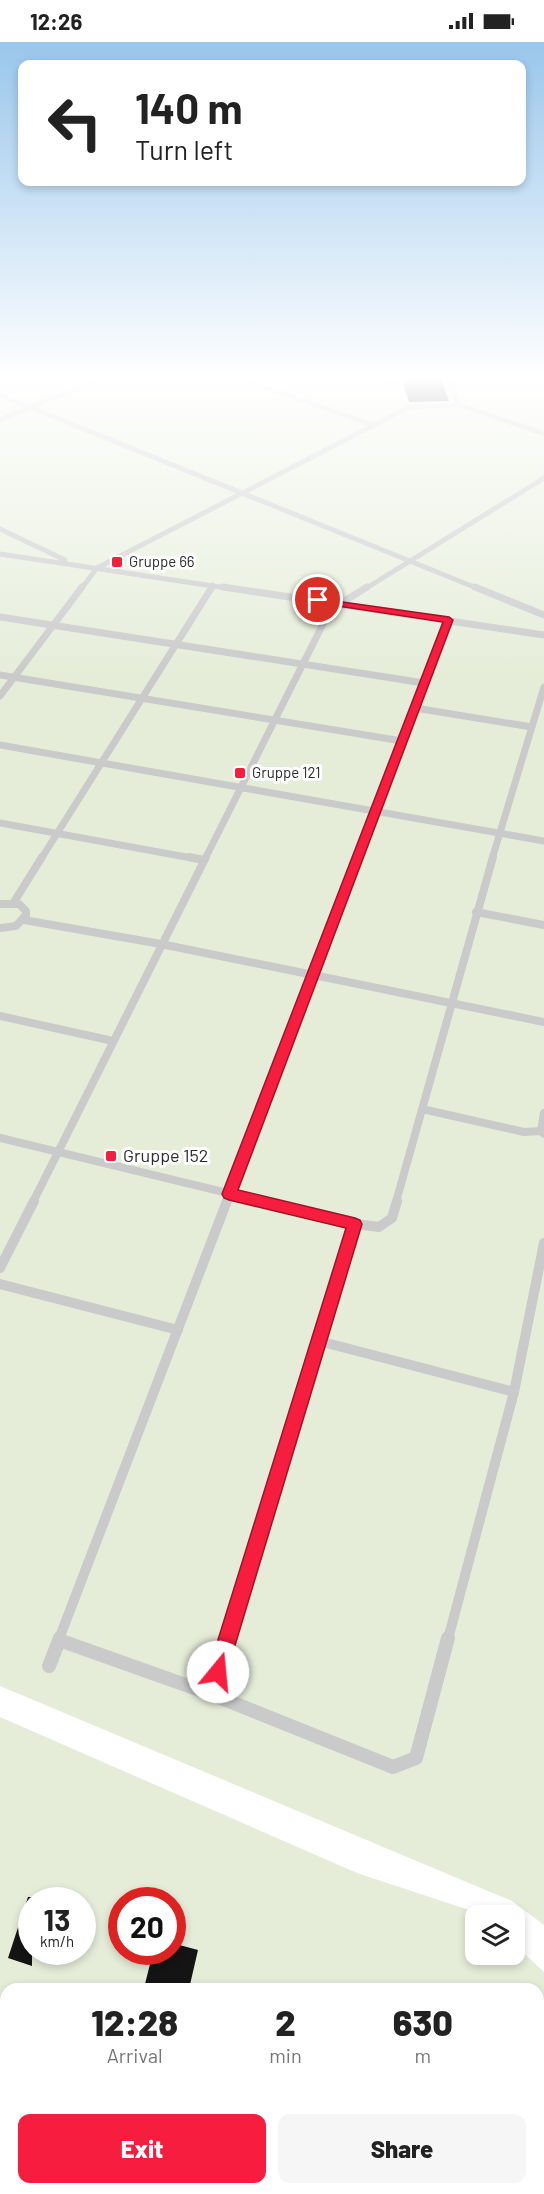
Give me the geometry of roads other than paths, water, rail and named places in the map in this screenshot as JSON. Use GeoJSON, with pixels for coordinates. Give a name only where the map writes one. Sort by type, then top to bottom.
{"type":"FeatureCollection","features":[{"type":"Feature","properties":{"kind":"lane"},"geometry":{"type":"LineString","coordinates":[[204,476],[544,615]]}},
{"type":"Feature","properties":{"kind":"lane"},"geometry":{"type":"LineString","coordinates":[[0,696],[97,568],[274,476]]}},
{"type":"Feature","properties":{"kind":"lane"},"geometry":{"type":"LineString","coordinates":[[0,1268],[330,610],[544,478]]}},
{"type":"Feature","properties":{"kind":"lane"},"geometry":{"type":"LineString","coordinates":[[0,529],[75,565]]}},
{"type":"Feature","properties":{"kind":"lane"},"geometry":{"type":"LineString","coordinates":[[0,554],[544,635]]}},
{"type":"Feature","properties":{"kind":"lane"},"geometry":{"type":"LineString","coordinates":[[14,903],[213,585]]}},
{"type":"Feature","properties":{"kind":"lane"},"geometry":{"type":"LineString","coordinates":[[0,617],[424,683]]}},
{"type":"Feature","properties":{"kind":"lane"},"geometry":{"type":"LineString","coordinates":[[49,1666],[449,620]]}},
{"type":"Feature","properties":{"kind":"lane"},"geometry":{"type":"LineString","coordinates":[[0,675],[402,741]]}},
{"type":"Feature","properties":{"kind":"lane"},"geometry":{"type":"LineString","coordinates":[[0,1138],[355,1224],[379,1227],[392,1218],[476,912],[544,687]]}},
{"type":"Feature","properties":{"kind":"lane"},"geometry":{"type":"LineString","coordinates":[[415,708],[532,727]]}},
{"type":"Feature","properties":{"kind":"lane"},"geometry":{"type":"LineString","coordinates":[[0,745],[544,841]]}},
{"type":"Feature","properties":{"kind":"lane"},"geometry":{"type":"LineString","coordinates":[[0,823],[204,860]]}},
{"type":"Feature","properties":{"kind":"lane"},"geometry":{"type":"LineString","coordinates":[[0,904],[14,903],[24,907],[26,911],[24,920],[16,926],[0,928]]}},
{"type":"Feature","properties":{"kind":"lane"},"geometry":{"type":"LineString","coordinates":[[476,912],[544,925]]}},
{"type":"Feature","properties":{"kind":"lane"},"geometry":{"type":"LineString","coordinates":[[24,920],[161,944],[544,1022]]}},
{"type":"Feature","properties":{"kind":"lane"},"geometry":{"type":"LineString","coordinates":[[0,1016],[113,1041]]}},
{"type":"Feature","properties":{"kind":"lane"},"geometry":{"type":"LineString","coordinates":[[422,1109],[524,1132],[542,1132],[544,1113]]}},
{"type":"Feature","properties":{"kind":"lane"},"geometry":{"type":"LineString","coordinates":[[211,1694],[355,1224]]}},
{"type":"Feature","properties":{"kind":"lane"},"geometry":{"type":"LineString","coordinates":[[59,1640],[211,1694],[393,1767],[416,1758],[514,1392],[544,1243]]}},
{"type":"Feature","properties":{"kind":"lane"},"geometry":{"type":"LineString","coordinates":[[0,1284],[178,1330]]}},
{"type":"Feature","properties":{"kind":"lane"},"geometry":{"type":"LineString","coordinates":[[319,1341],[514,1392]]}},
{"type":"Feature","properties":{"kind":"place","name":"Gruppe 66"},"geometry":{"type":"Point","coordinates":[117,562]}},
{"type":"Feature","properties":{"kind":"place","name":"Gruppe 121"},"geometry":{"type":"Point","coordinates":[240,773]}},
{"type":"Feature","properties":{"kind":"place","name":"Gruppe 152"},"geometry":{"type":"Point","coordinates":[111,1156]}}]}
